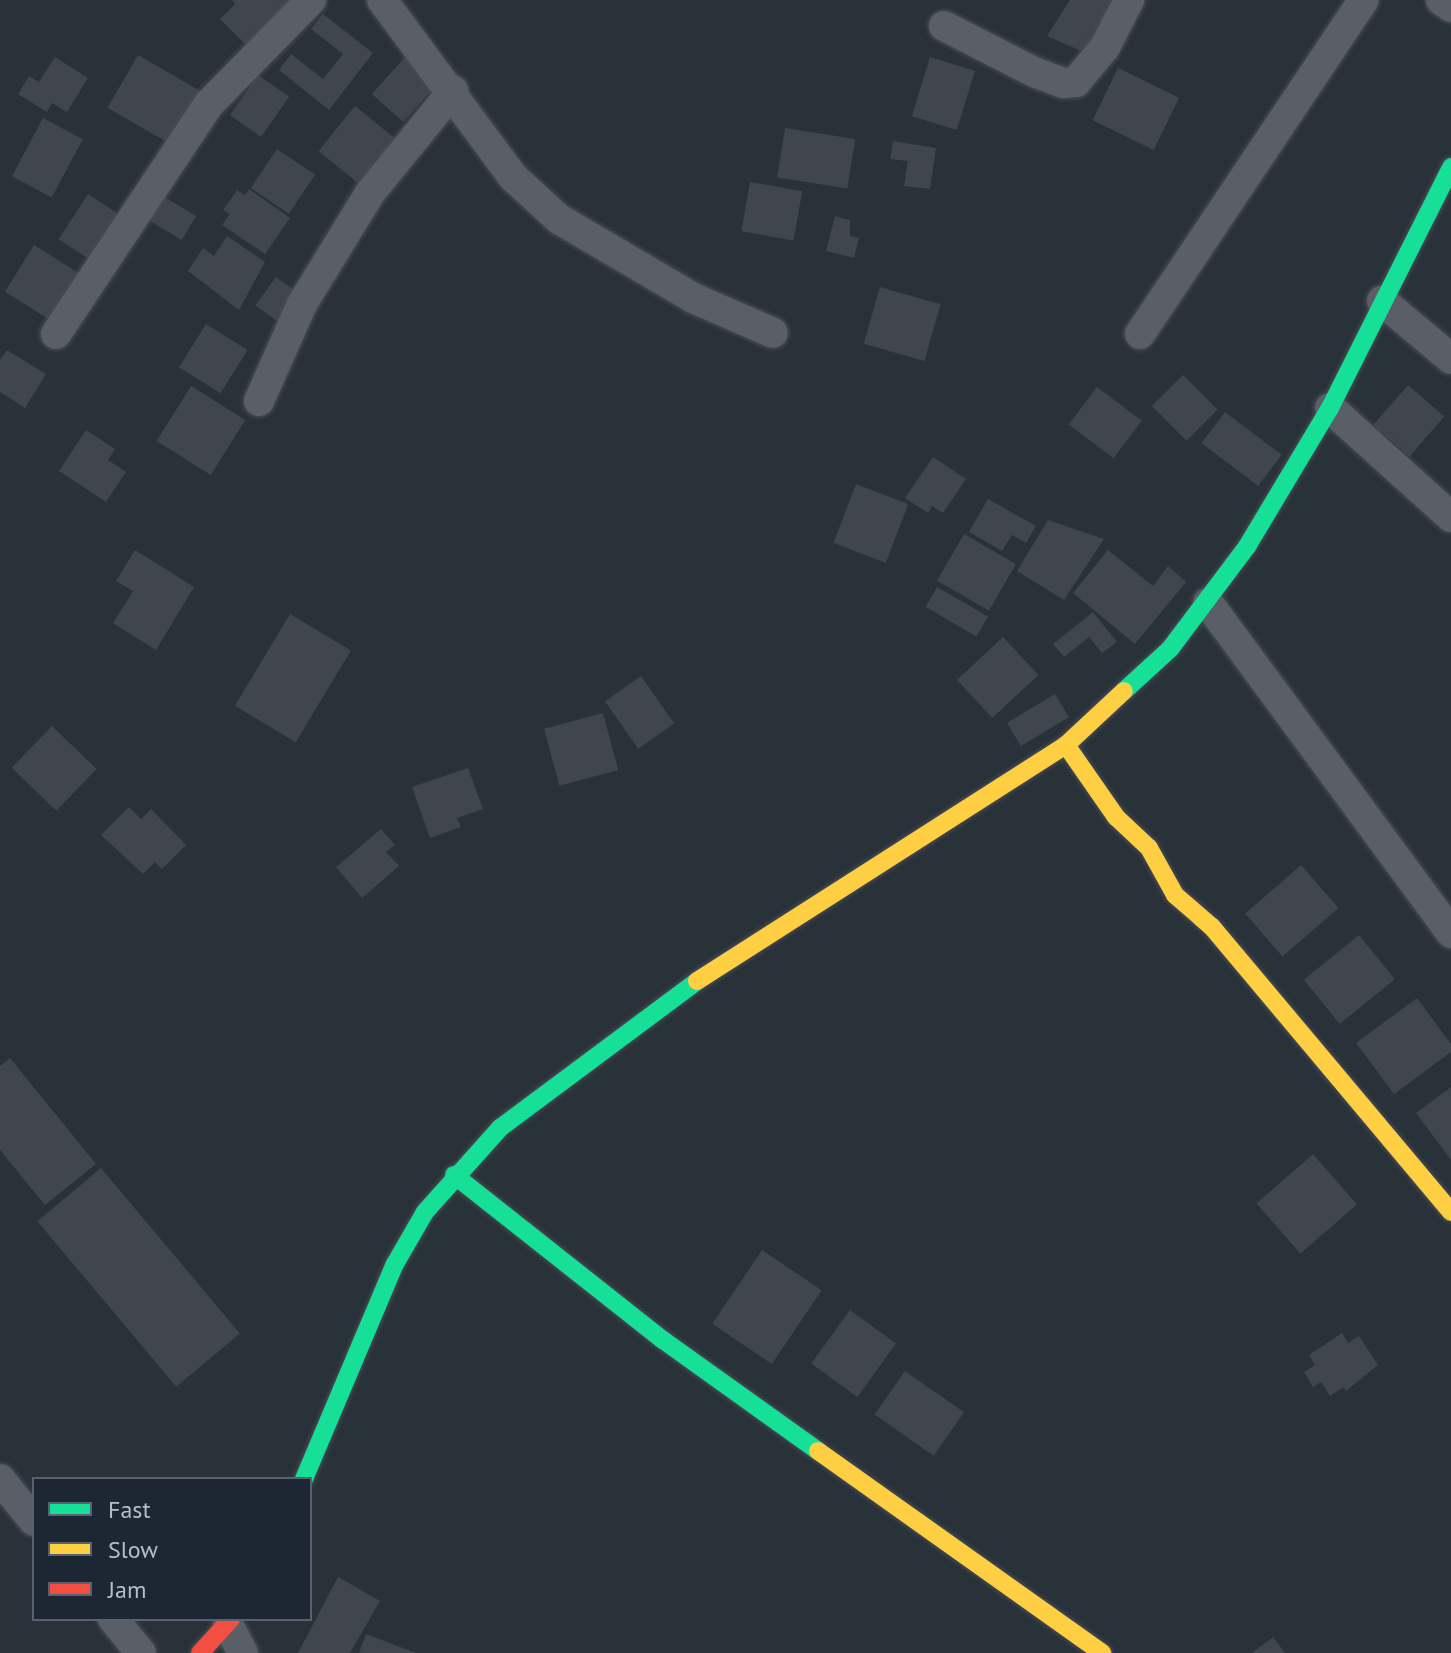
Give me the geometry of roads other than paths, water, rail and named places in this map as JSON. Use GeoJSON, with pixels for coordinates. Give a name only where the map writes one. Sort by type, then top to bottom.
{"type":"FeatureCollection","features":[{"type":"Feature","properties":{"kind":"street"},"geometry":{"type":"LineString","coordinates":[[56,334],[209,104],[311,0]]}},
{"type":"Feature","properties":{"kind":"street"},"geometry":{"type":"LineString","coordinates":[[382,0],[453,91],[513,177],[559,219],[693,298],[773,333]]}},
{"type":"Feature","properties":{"kind":"street"},"geometry":{"type":"LineString","coordinates":[[944,26],[1034,72],[1063,83],[1076,82],[1105,47],[1129,0]]}},
{"type":"Feature","properties":{"kind":"street"},"geometry":{"type":"LineString","coordinates":[[1140,334],[1364,0]]}},
{"type":"Feature","properties":{"kind":"street"},"geometry":{"type":"LineString","coordinates":[[1441,0],[1451,7]]}},
{"type":"Feature","properties":{"kind":"street"},"geometry":{"type":"LineString","coordinates":[[259,401],[302,304],[370,193],[453,91]]}},
{"type":"Feature","properties":{"kind":"street"},"geometry":{"type":"LineString","coordinates":[[305,1477],[395,1264],[454,1175],[551,1086],[673,997],[912,839],[1066,745],[1131,688],[1208,603],[1330,408],[1451,167]]}},
{"type":"Feature","properties":{"kind":"street"},"geometry":{"type":"LineString","coordinates":[[1382,301],[1451,359]]}},
{"type":"Feature","properties":{"kind":"street"},"geometry":{"type":"LineString","coordinates":[[1330,408],[1451,517]]}},
{"type":"Feature","properties":{"kind":"street"},"geometry":{"type":"LineString","coordinates":[[1208,603],[1451,933]]}},
{"type":"Feature","properties":{"kind":"street"},"geometry":{"type":"LineString","coordinates":[[1066,745],[1116,817],[1149,848],[1175,895],[1212,927],[1451,1212]]}},
{"type":"Feature","properties":{"kind":"street"},"geometry":{"type":"LineString","coordinates":[[454,1175],[663,1340],[1102,1653]]}},
{"type":"Feature","properties":{"kind":"street"},"geometry":{"type":"LineString","coordinates":[[0,1479],[32,1519]]}},
{"type":"Feature","properties":{"kind":"street"},"geometry":{"type":"LineString","coordinates":[[115,1621],[141,1653]]}},
{"type":"Feature","properties":{"kind":"street"},"geometry":{"type":"LineString","coordinates":[[200,1653],[229,1622],[243,1653]]}}]}
